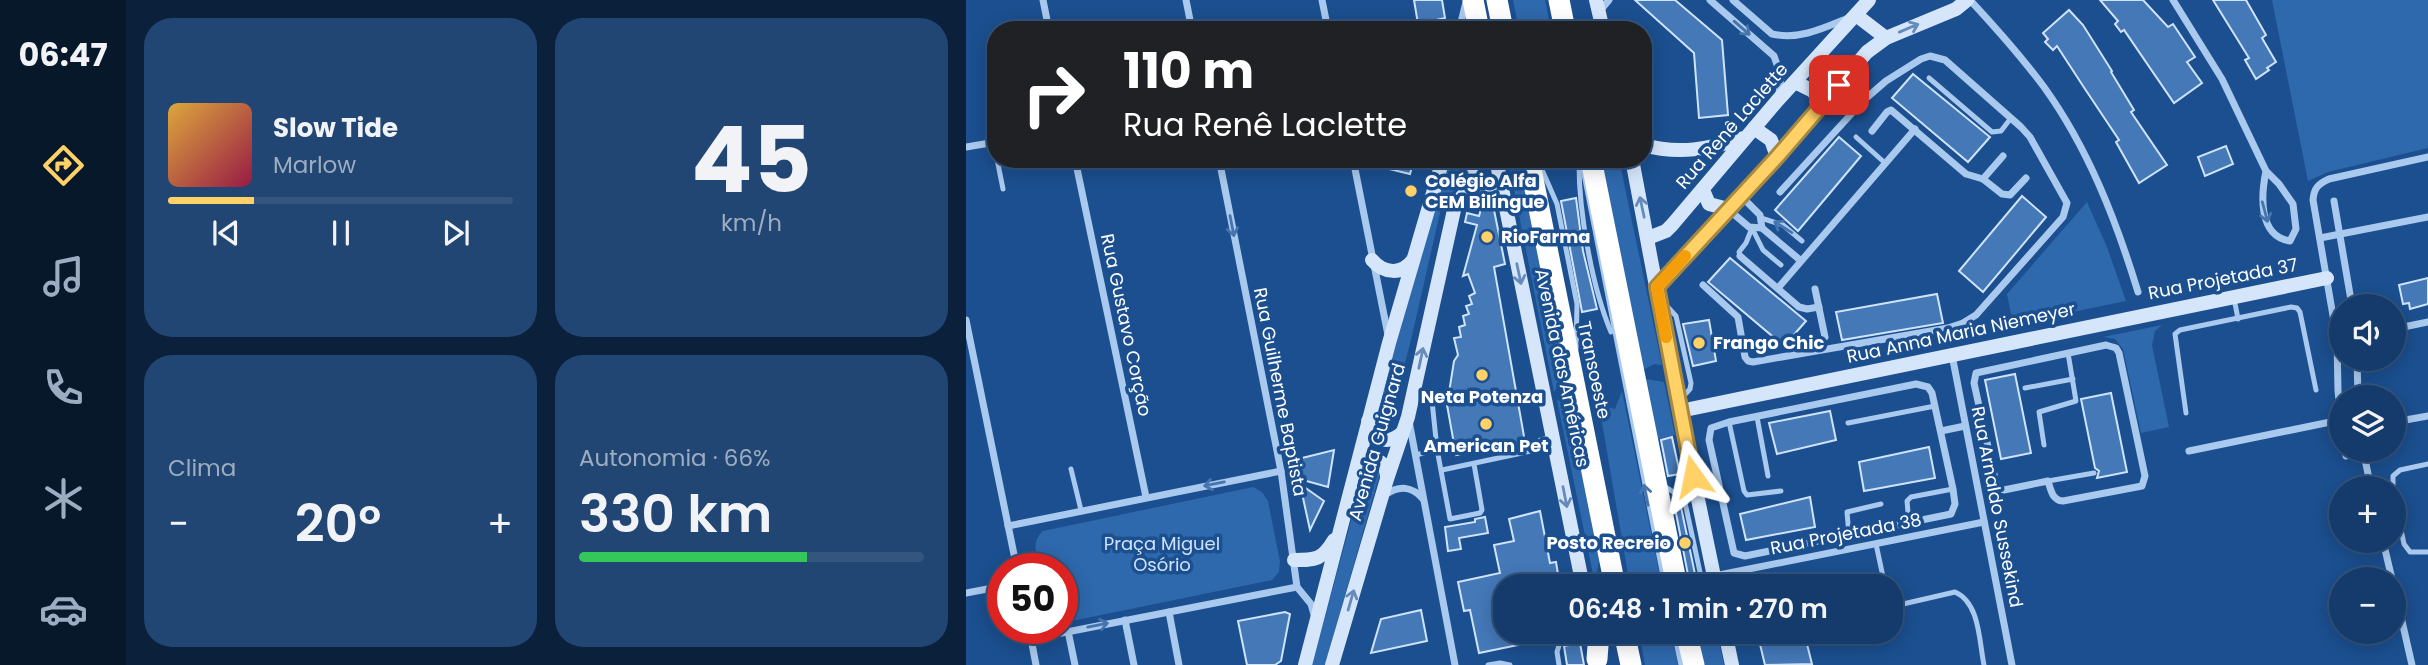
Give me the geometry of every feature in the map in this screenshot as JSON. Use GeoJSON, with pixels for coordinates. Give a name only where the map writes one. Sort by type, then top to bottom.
{"type":"FeatureCollection","features":[{"type":"Feature","properties":{"kind":"highway"},"geometry":{"type":"LineString","coordinates":[[1473,0],[1477,21]]}},
{"type":"Feature","properties":{"kind":"highway"},"geometry":{"type":"LineString","coordinates":[[1497,0],[1501,21]]}},
{"type":"Feature","properties":{"kind":"highway"},"geometry":{"type":"LineString","coordinates":[[1559,0],[1563,21]]}},
{"type":"Feature","properties":{"kind":"highway","name":"Avenida das Américas"},"geometry":{"type":"LineString","coordinates":[[1532,168],[1613,574]]}},
{"type":"Feature","properties":{"kind":"highway"},"geometry":{"type":"LineString","coordinates":[[1593,168],[1675,574]]}},
{"type":"Feature","properties":{"kind":"highway"},"geometry":{"type":"LineString","coordinates":[[1604,574],[1607,546]]}},
{"type":"Feature","properties":{"kind":"highway"},"geometry":{"type":"LineString","coordinates":[[1596,644],[1598,662]]}},
{"type":"Feature","properties":{"kind":"highway"},"geometry":{"type":"LineString","coordinates":[[1627,644],[1631,665]]}},
{"type":"Feature","properties":{"kind":"highway"},"geometry":{"type":"LineString","coordinates":[[1689,644],[1694,665]]}},
{"type":"Feature","properties":{"kind":"street"},"geometry":{"type":"LineString","coordinates":[[1043,0],[1047,21]]}},
{"type":"Feature","properties":{"kind":"street"},"geometry":{"type":"LineString","coordinates":[[1186,0],[1190,21]]}},
{"type":"Feature","properties":{"kind":"street"},"geometry":{"type":"LineString","coordinates":[[1322,0],[1326,21]]}},
{"type":"Feature","properties":{"kind":"street"},"geometry":{"type":"LineString","coordinates":[[1461,21],[1466,0]]}},
{"type":"Feature","properties":{"kind":"street"},"geometry":{"type":"LineString","coordinates":[[1466,0],[1470,21]]}},
{"type":"Feature","properties":{"kind":"street"},"geometry":{"type":"LineString","coordinates":[[1597,6],[1609,0]]}},
{"type":"Feature","properties":{"kind":"street"},"geometry":{"type":"LineString","coordinates":[[1710,0],[1773,56],[1781,76],[1777,101]]}},
{"type":"Feature","properties":{"kind":"street"},"geometry":{"type":"LineString","coordinates":[[1732,0],[1772,34],[1780,36],[1804,34],[1856,15],[1885,38]]}},
{"type":"Feature","properties":{"kind":"street","name":"Rua Renê Laclette"},"geometry":{"type":"LineString","coordinates":[[1648,237],[1666,231],[1777,101],[1869,0]]}},
{"type":"Feature","properties":{"kind":"street"},"geometry":{"type":"LineString","coordinates":[[1658,293],[1728,209],[1777,157],[1867,52],[1885,38],[1956,9],[1969,0],[2022,58],[2067,123],[2087,158],[2106,201],[2138,292]]}},
{"type":"Feature","properties":{"kind":"street"},"geometry":{"type":"LineString","coordinates":[[2173,0],[2222,79],[2266,172],[2279,184],[2293,204],[2296,229],[2290,241],[2279,237],[2264,215],[2262,190],[2266,172]]}},
{"type":"Feature","properties":{"kind":"street"},"geometry":{"type":"LineString","coordinates":[[1703,285],[1738,317],[1745,357],[1753,362],[1948,328],[1976,315],[2067,210],[2066,197],[2030,137],[1945,60],[1930,56],[1886,80],[1864,100],[1780,192]]}},
{"type":"Feature","properties":{"kind":"street"},"geometry":{"type":"LineString","coordinates":[[1795,82],[1813,91],[1821,103]]}},
{"type":"Feature","properties":{"kind":"street"},"geometry":{"type":"LineString","coordinates":[[1872,131],[1891,110],[1966,174],[1983,179],[2006,196],[2026,178]]}},
{"type":"Feature","properties":{"kind":"street"},"geometry":{"type":"LineString","coordinates":[[1778,288],[1915,129]]}},
{"type":"Feature","properties":{"kind":"street"},"geometry":{"type":"LineString","coordinates":[[1652,147],[1692,152],[1750,133],[1771,140],[1777,157]]}},
{"type":"Feature","properties":{"kind":"street"},"geometry":{"type":"LineString","coordinates":[[966,147],[987,143]]}},
{"type":"Feature","properties":{"kind":"street"},"geometry":{"type":"LineString","coordinates":[[1983,179],[2003,156]]}},
{"type":"Feature","properties":{"kind":"street"},"geometry":{"type":"LineString","coordinates":[[2330,294],[2313,200],[2317,186],[2329,179],[2428,157]]}},
{"type":"Feature","properties":{"kind":"street","name":"Rua Gustavo Corção"},"geometry":{"type":"LineString","coordinates":[[1077,168],[1146,497]]}},
{"type":"Feature","properties":{"kind":"street","name":"Rua Guilherme Baptista"},"geometry":{"type":"LineString","coordinates":[[1221,168],[1281,471],[1297,587],[1311,604],[1316,626]]}},
{"type":"Feature","properties":{"kind":"street"},"geometry":{"type":"LineString","coordinates":[[1355,168],[1389,343]]}},
{"type":"Feature","properties":{"kind":"street","name":"Avenida Guignard"},"geometry":{"type":"LineString","coordinates":[[1305,665],[1389,343],[1442,168]]}},
{"type":"Feature","properties":{"kind":"street"},"geometry":{"type":"LineString","coordinates":[[1474,168],[1476,177],[1472,188],[1491,189],[1504,202]]}},
{"type":"Feature","properties":{"kind":"street","name":"Avenida das Américas"},"geometry":{"type":"LineString","coordinates":[[1498,168],[1581,574]]}},
{"type":"Feature","properties":{"kind":"street"},"geometry":{"type":"LineString","coordinates":[[1634,168],[1714,574]]}},
{"type":"Feature","properties":{"kind":"street","name":"Avenida Guignard"},"geometry":{"type":"LineString","coordinates":[[1332,665],[1408,417],[1454,210],[1464,194],[1472,188]]}},
{"type":"Feature","properties":{"kind":"street"},"geometry":{"type":"LineString","coordinates":[[1703,190],[1709,204],[1728,209],[1752,228],[1762,228],[1800,260]]}},
{"type":"Feature","properties":{"kind":"street"},"geometry":{"type":"LineString","coordinates":[[1741,196],[1761,218],[1762,228]]}},
{"type":"Feature","properties":{"kind":"street"},"geometry":{"type":"LineString","coordinates":[[2334,201],[2350,294]]}},
{"type":"Feature","properties":{"kind":"street"},"geometry":{"type":"LineString","coordinates":[[2320,238],[2428,217]]}},
{"type":"Feature","properties":{"kind":"street"},"geometry":{"type":"LineString","coordinates":[[1740,256],[1803,309],[1819,307]]}},
{"type":"Feature","properties":{"kind":"street"},"geometry":{"type":"LineString","coordinates":[[1372,260],[1377,266],[1390,271],[1404,269],[1414,259]]}},
{"type":"Feature","properties":{"kind":"street","name":"Rua Projetada 37"},"geometry":{"type":"LineString","coordinates":[[2126,317],[2327,278]]}},
{"type":"Feature","properties":{"kind":"street"},"geometry":{"type":"LineString","coordinates":[[1815,289],[1825,337]]}},
{"type":"Feature","properties":{"kind":"street","name":"Rua Anna Maria Niemeyer"},"geometry":{"type":"LineString","coordinates":[[1679,407],[2126,317]]}},
{"type":"Feature","properties":{"kind":"street"},"geometry":{"type":"LineString","coordinates":[[966,320],[1014,553]]}},
{"type":"Feature","properties":{"kind":"street"},"geometry":{"type":"LineString","coordinates":[[2406,327],[2428,322]]}},
{"type":"Feature","properties":{"kind":"street"},"geometry":{"type":"LineString","coordinates":[[2106,345],[2116,348],[2145,482],[2137,488],[2063,501],[2054,497],[2048,481],[2000,490],[1995,484],[1974,383],[1976,373],[2068,353],[2106,345]]}},
{"type":"Feature","properties":{"kind":"street","name":"Rua Arnaldo Sussekind"},"geometry":{"type":"LineString","coordinates":[[1952,354],[2012,665]]}},
{"type":"Feature","properties":{"kind":"street"},"geometry":{"type":"LineString","coordinates":[[1916,384],[1928,387],[1935,406],[1953,489],[1955,504],[1951,514],[1745,556],[1734,553],[1709,440],[1711,428],[1757,417],[1916,384]]}},
{"type":"Feature","properties":{"kind":"street"},"geometry":{"type":"LineString","coordinates":[[2406,420],[2428,416]]}},
{"type":"Feature","properties":{"kind":"street"},"geometry":{"type":"LineString","coordinates":[[1408,417],[1455,665]]}},
{"type":"Feature","properties":{"kind":"street"},"geometry":{"type":"LineString","coordinates":[[1368,421],[1369,429],[1380,440],[1396,438],[1402,433]]}},
{"type":"Feature","properties":{"kind":"street"},"geometry":{"type":"LineString","coordinates":[[2189,451],[2329,425]]}},
{"type":"Feature","properties":{"kind":"street"},"geometry":{"type":"LineString","coordinates":[[1941,431],[1965,426]]}},
{"type":"Feature","properties":{"kind":"street"},"geometry":{"type":"LineString","coordinates":[[1350,489],[1361,464],[1368,459],[1383,463],[1387,470],[1387,479]]}},
{"type":"Feature","properties":{"kind":"street"},"geometry":{"type":"LineString","coordinates":[[1008,526],[1281,471]]}},
{"type":"Feature","properties":{"kind":"street"},"geometry":{"type":"LineString","coordinates":[[1976,477],[1993,473]]}},
{"type":"Feature","properties":{"kind":"street"},"geometry":{"type":"LineString","coordinates":[[1380,502],[1395,488],[1405,488],[1422,497],[1426,506]]}},
{"type":"Feature","properties":{"kind":"street","name":"Rua Projetada 38"},"geometry":{"type":"LineString","coordinates":[[1745,574],[1984,522]]}},
{"type":"Feature","properties":{"kind":"street"},"geometry":{"type":"LineString","coordinates":[[1294,560],[1317,559],[1324,555],[1340,530]]}},
{"type":"Feature","properties":{"kind":"street"},"geometry":{"type":"LineString","coordinates":[[1078,629],[1297,587]]}},
{"type":"Feature","properties":{"kind":"street"},"geometry":{"type":"LineString","coordinates":[[966,593],[987,589]]}},
{"type":"Feature","properties":{"kind":"street"},"geometry":{"type":"LineString","coordinates":[[1169,612],[1179,665]]}},
{"type":"Feature","properties":{"kind":"street"},"geometry":{"type":"LineString","coordinates":[[1125,620],[1134,665]]}},
{"type":"Feature","properties":{"kind":"street"},"geometry":{"type":"LineString","coordinates":[[2406,639],[2412,665]]}},
{"type":"Feature","properties":{"kind":"street"},"geometry":{"type":"LineString","coordinates":[[1032,644],[1035,665]]}},
{"type":"Feature","properties":{"kind":"street"},"geometry":{"type":"LineString","coordinates":[[1071,644],[1075,665]]}},
{"type":"Feature","properties":{"kind":"street"},"geometry":{"type":"LineString","coordinates":[[1728,644],[1732,665]]}},
{"type":"Feature","properties":{"kind":"lane"},"geometry":{"type":"LineString","coordinates":[[1929,78],[1992,132],[2001,131],[2011,118]]}},
{"type":"Feature","properties":{"kind":"lane"},"geometry":{"type":"LineString","coordinates":[[1856,137],[1885,163]]}},
{"type":"Feature","properties":{"kind":"lane"},"geometry":{"type":"LineString","coordinates":[[998,168],[1003,189]]}},
{"type":"Feature","properties":{"kind":"lane"},"geometry":{"type":"LineString","coordinates":[[1539,168],[1545,198]]}},
{"type":"Feature","properties":{"kind":"lane","name":"Transoeste"},"geometry":{"type":"LineString","coordinates":[[1541,168],[1557,204],[1569,267],[1578,317],[1576,352],[1568,314]]}},
{"type":"Feature","properties":{"kind":"lane","name":"Transoeste"},"geometry":{"type":"LineString","coordinates":[[1580,168],[1579,193],[1583,219],[1601,306],[1615,341],[1663,574]]}},
{"type":"Feature","properties":{"kind":"lane"},"geometry":{"type":"LineString","coordinates":[[1761,218],[1778,222],[1802,241]]}},
{"type":"Feature","properties":{"kind":"lane"},"geometry":{"type":"LineString","coordinates":[[1740,256],[1738,252],[1746,243],[1752,228]]}},
{"type":"Feature","properties":{"kind":"lane"},"geometry":{"type":"LineString","coordinates":[[1752,228],[1763,250],[1782,265]]}},
{"type":"Feature","properties":{"kind":"lane"},"geometry":{"type":"LineString","coordinates":[[2234,297],[2238,319]]}},
{"type":"Feature","properties":{"kind":"lane"},"geometry":{"type":"LineString","coordinates":[[2186,413],[2175,334],[2180,330],[2291,307],[2300,312],[2316,390]]}},
{"type":"Feature","properties":{"kind":"lane"},"geometry":{"type":"LineString","coordinates":[[2043,445],[2039,412],[2076,401],[2068,353]]}},
{"type":"Feature","properties":{"kind":"lane"},"geometry":{"type":"LineString","coordinates":[[2025,388],[2073,379]]}},
{"type":"Feature","properties":{"kind":"lane"},"geometry":{"type":"LineString","coordinates":[[1413,396],[1432,401],[1437,449],[1449,517],[1452,520],[1480,513],[1482,510],[1474,464]]}},
{"type":"Feature","properties":{"kind":"lane"},"geometry":{"type":"LineString","coordinates":[[1847,423],[1935,406]]}},
{"type":"Feature","properties":{"kind":"lane"},"geometry":{"type":"LineString","coordinates":[[1757,417],[1768,476]]}},
{"type":"Feature","properties":{"kind":"lane"},"geometry":{"type":"LineString","coordinates":[[1729,422],[1747,495],[1781,491]]}},
{"type":"Feature","properties":{"kind":"lane"},"geometry":{"type":"LineString","coordinates":[[1442,470],[1536,450],[1540,440],[1552,436]]}},
{"type":"Feature","properties":{"kind":"lane"},"geometry":{"type":"LineString","coordinates":[[1416,455],[1437,449]]}},
{"type":"Feature","properties":{"kind":"lane"},"geometry":{"type":"LineString","coordinates":[[2393,476],[2400,470],[2428,464]]}},
{"type":"Feature","properties":{"kind":"lane"},"geometry":{"type":"LineString","coordinates":[[1071,469],[1081,510]]}},
{"type":"Feature","properties":{"kind":"lane"},"geometry":{"type":"LineString","coordinates":[[2048,481],[2094,473]]}},
{"type":"Feature","properties":{"kind":"lane"},"geometry":{"type":"LineString","coordinates":[[1693,476],[1684,498],[1700,574]]}},
{"type":"Feature","properties":{"kind":"lane"},"geometry":{"type":"LineString","coordinates":[[1656,482],[1684,498]]}},
{"type":"Feature","properties":{"kind":"lane"},"geometry":{"type":"LineString","coordinates":[[1909,523],[1907,501],[1953,489]]}},
{"type":"Feature","properties":{"kind":"lane"},"geometry":{"type":"LineString","coordinates":[[1849,535],[1847,512],[1881,504]]}},
{"type":"Feature","properties":{"kind":"lane"},"geometry":{"type":"LineString","coordinates":[[1876,544],[1882,574]]}},
{"type":"Feature","properties":{"kind":"lane"},"geometry":{"type":"LineString","coordinates":[[2406,547],[2410,552],[2428,552]]}},
{"type":"Feature","properties":{"kind":"lane"},"geometry":{"type":"LineString","coordinates":[[1903,604],[1955,592],[1965,597],[1972,606],[1984,665]]}},
{"type":"Feature","properties":{"kind":"lane"},"geometry":{"type":"LineString","coordinates":[[1559,644],[1557,652],[1559,665]]}},
{"type":"Feature","properties":{"kind":"lane"},"geometry":{"type":"LineString","coordinates":[[1677,644],[1681,665]]}},
{"type":"Feature","properties":{"kind":"lane"},"geometry":{"type":"LineString","coordinates":[[1488,665],[1510,665]]}},
{"type":"Feature","properties":{"kind":"green space"},"geometry":{"type":"Polygon","coordinates":[[[1513,0],[1545,0],[1549,21],[1517,21],[1513,0]]]}},
{"type":"Feature","properties":{"kind":"green space"},"geometry":{"type":"Polygon","coordinates":[[[2272,0],[2428,0],[2428,148],[2328,172],[2308,181],[2272,0]]]}},
{"type":"Feature","properties":{"kind":"green space"},"geometry":{"type":"Polygon","coordinates":[[[1446,168],[1482,168],[1483,177],[1456,188],[1440,213],[1388,427],[1381,434],[1373,423],[1446,168]]]}},
{"type":"Feature","properties":{"kind":"green space"},"geometry":{"type":"Polygon","coordinates":[[[1510,168],[1526,168],[1569,384],[1559,384],[1554,392],[1510,168]]]}},
{"type":"Feature","properties":{"kind":"green space"},"geometry":{"type":"Polygon","coordinates":[[[1601,168],[1621,168],[1662,365],[1654,364],[1645,369],[1639,366],[1601,168]]]}},
{"type":"Feature","properties":{"kind":"green space"},"geometry":{"type":"Polygon","coordinates":[[[2087,202],[2107,247],[2126,301],[2013,324],[2007,294],[2087,202]]]}},
{"type":"Feature","properties":{"kind":"green space"},"geometry":{"type":"Polygon","coordinates":[[[2162,325],[2155,331],[2152,345],[2169,427],[2141,433],[2123,349],[2115,339],[2103,337],[2162,325]]]}},
{"type":"Feature","properties":{"kind":"green space"},"geometry":{"type":"Polygon","coordinates":[[[1646,379],[1664,382],[1675,435],[1654,440],[1643,385],[1646,379]]]}},
{"type":"Feature","properties":{"kind":"green space"},"geometry":{"type":"Polygon","coordinates":[[[1622,391],[1660,574],[1628,574],[1599,405],[1615,409],[1622,391]]]}},
{"type":"Feature","properties":{"kind":"green space"},"geometry":{"type":"Polygon","coordinates":[[[1572,394],[1599,561],[1597,574],[1593,574],[1557,400],[1566,403],[1572,394]]]}},
{"type":"Feature","properties":{"kind":"green space"},"geometry":{"type":"Polygon","coordinates":[[[1371,466],[1376,467],[1380,473],[1325,665],[1312,665],[1364,473],[1371,466]]]}},
{"type":"Feature","properties":{"kind":"green space","name":"Praça Miguel Osório"},"geometry":{"type":"Polygon","coordinates":[[[1253,487],[1262,492],[1268,501],[1280,561],[1279,572],[1272,580],[1078,620],[1078,553],[1036,553],[1037,540],[1043,531],[1253,487]]]}},
{"type":"Feature","properties":{"kind":"green space"},"geometry":{"type":"Polygon","coordinates":[[[1641,644],[1674,644],[1678,665],[1645,665],[1641,644]]]}},
{"type":"Feature","properties":{"kind":"green space"},"geometry":{"type":"Polygon","coordinates":[[[1700,644],[1720,644],[1724,665],[1700,665],[1700,644]]]}},
{"type":"Feature","properties":{"kind":"building"},"geometry":{"type":"Polygon","coordinates":[[[1414,0],[1442,0],[1445,18],[1418,21],[1414,0]]]}},
{"type":"Feature","properties":{"kind":"building"},"geometry":{"type":"Polygon","coordinates":[[[1635,0],[1675,0],[1722,40],[1728,115],[1699,118],[1694,53],[1635,0]]]}},
{"type":"Feature","properties":{"kind":"building"},"geometry":{"type":"Polygon","coordinates":[[[2100,0],[2143,0],[2168,27],[2173,24],[2195,57],[2187,62],[2202,83],[2174,103],[2124,30],[2121,32],[2115,24],[2118,21],[2100,0]]]}},
{"type":"Feature","properties":{"kind":"building"},"geometry":{"type":"Polygon","coordinates":[[[2213,0],[2246,0],[2266,35],[2262,38],[2276,62],[2256,79],[2245,60],[2249,58],[2213,0]]]}},
{"type":"Feature","properties":{"kind":"building"},"geometry":{"type":"Polygon","coordinates":[[[2069,10],[2083,25],[2134,110],[2131,112],[2167,165],[2139,183],[2116,142],[2119,140],[2057,46],[2053,50],[2045,42],[2048,39],[2043,33],[2069,10]]]}},
{"type":"Feature","properties":{"kind":"building"},"geometry":{"type":"Polygon","coordinates":[[[1913,74],[1990,137],[1968,162],[1892,98],[1913,74]]]}},
{"type":"Feature","properties":{"kind":"building"},"geometry":{"type":"Polygon","coordinates":[[[1839,137],[1861,156],[1798,231],[1775,210],[1839,137]]]}},
{"type":"Feature","properties":{"kind":"building"},"geometry":{"type":"Polygon","coordinates":[[[2226,146],[2233,164],[2205,176],[2198,157],[2226,146]]]}},
{"type":"Feature","properties":{"kind":"building"},"geometry":{"type":"Polygon","coordinates":[[[1389,168],[1412,168],[1410,174],[1389,168]]]}},
{"type":"Feature","properties":{"kind":"building"},"geometry":{"type":"Polygon","coordinates":[[[2022,196],[2046,217],[1983,292],[1959,271],[2022,196]]]}},
{"type":"Feature","properties":{"kind":"building"},"geometry":{"type":"Polygon","coordinates":[[[1576,198],[1583,251],[1597,309],[1582,312],[1561,201],[1576,198]]]}},
{"type":"Feature","properties":{"kind":"building"},"geometry":{"type":"Polygon","coordinates":[[[1485,206],[1491,206],[1494,210],[1505,264],[1494,267],[1525,442],[1456,455],[1447,405],[1454,361],[1458,355],[1454,338],[1461,337],[1459,327],[1465,325],[1463,316],[1469,314],[1466,306],[1472,304],[1469,296],[1475,293],[1468,274],[1463,276],[1477,225],[1465,222],[1467,213],[1479,216],[1485,206]]]}},
{"type":"Feature","properties":{"kind":"building"},"geometry":{"type":"Polygon","coordinates":[[[1730,258],[1806,321],[1784,346],[1708,282],[1730,258]]]}},
{"type":"Feature","properties":{"kind":"building"},"geometry":{"type":"Polygon","coordinates":[[[2428,278],[2428,304],[2410,309],[2409,303],[2406,304],[2406,294],[2401,294],[2399,285],[2428,278]]]}},
{"type":"Feature","properties":{"kind":"building"},"geometry":{"type":"Polygon","coordinates":[[[1937,294],[1943,323],[1842,340],[1836,312],[1937,294]]]}},
{"type":"Feature","properties":{"kind":"building","name":"Frango Chic"},"geometry":{"type":"Polygon","coordinates":[[[1709,320],[1716,361],[1693,366],[1683,324],[1709,320]]]}},
{"type":"Feature","properties":{"kind":"building"},"geometry":{"type":"Polygon","coordinates":[[[2015,374],[2031,453],[2001,459],[1985,380],[2015,374]]]}},
{"type":"Feature","properties":{"kind":"building"},"geometry":{"type":"Polygon","coordinates":[[[2111,393],[2127,472],[2097,478],[2099,471],[2095,468],[2081,399],[2111,393]]]}},
{"type":"Feature","properties":{"kind":"building"},"geometry":{"type":"Polygon","coordinates":[[[1830,411],[1836,440],[1777,454],[1769,423],[1830,411]]]}},
{"type":"Feature","properties":{"kind":"building"},"geometry":{"type":"Polygon","coordinates":[[[1672,437],[1680,474],[1668,476],[1661,440],[1672,437]]]}},
{"type":"Feature","properties":{"kind":"building"},"geometry":{"type":"Polygon","coordinates":[[[1929,447],[1935,478],[1864,491],[1859,462],[1929,447]]]}},
{"type":"Feature","properties":{"kind":"building"},"geometry":{"type":"Polygon","coordinates":[[[1334,450],[1328,487],[1299,479],[1294,460],[1334,450]]]}},
{"type":"Feature","properties":{"kind":"building"},"geometry":{"type":"Polygon","coordinates":[[[1300,484],[1324,501],[1310,530],[1300,484]]]}},
{"type":"Feature","properties":{"kind":"building"},"geometry":{"type":"Polygon","coordinates":[[[1810,497],[1815,527],[1746,540],[1740,514],[1810,497]]]}},
{"type":"Feature","properties":{"kind":"building"},"geometry":{"type":"Polygon","coordinates":[[[1681,507],[1695,574],[1688,574],[1675,508],[1681,507]]]}},
{"type":"Feature","properties":{"kind":"building"},"geometry":{"type":"Polygon","coordinates":[[[1540,511],[1550,563],[1556,562],[1558,574],[1495,574],[1500,573],[1494,545],[1514,541],[1509,519],[1540,511]]]}},
{"type":"Feature","properties":{"kind":"building"},"geometry":{"type":"Polygon","coordinates":[[[1485,517],[1488,533],[1459,538],[1461,549],[1448,551],[1445,527],[1475,522],[1475,519],[1485,517]]]}},
{"type":"Feature","properties":{"kind":"building"},"geometry":{"type":"Polygon","coordinates":[[[1493,574],[1493,644],[1523,644],[1479,653],[1470,610],[1464,611],[1458,582],[1493,574]]]}},
{"type":"Feature","properties":{"kind":"building"},"geometry":{"type":"Polygon","coordinates":[[[1421,610],[1427,641],[1371,653],[1381,619],[1421,610]]]}},
{"type":"Feature","properties":{"kind":"building"},"geometry":{"type":"Polygon","coordinates":[[[1285,612],[1290,614],[1281,661],[1275,665],[1247,665],[1238,621],[1285,612]]]}},
{"type":"Feature","properties":{"kind":"building"},"geometry":{"type":"Polygon","coordinates":[[[1580,644],[1584,665],[1567,665],[1564,646],[1580,644]]]}},
{"type":"Feature","properties":{"kind":"building"},"geometry":{"type":"Polygon","coordinates":[[[1760,644],[1807,644],[1812,664],[1765,665],[1760,644]]]}},
{"type":"Feature","properties":{"kind":"slow traffic"},"geometry":{"type":"LineString","coordinates":[[1666,337],[1657,287],[1685,256]]}},
{"type":"Feature","properties":{"kind":"place","name":"Colégio Alfa CEM Bilíngue"},"geometry":{"type":"Point","coordinates":[1411,191]}},
{"type":"Feature","properties":{"kind":"place","name":"RioFarma"},"geometry":{"type":"Point","coordinates":[1487,237]}},
{"type":"Feature","properties":{"kind":"place","name":"Frango Chic"},"geometry":{"type":"Point","coordinates":[1699,343]}},
{"type":"Feature","properties":{"kind":"place","name":"Neta Potenza"},"geometry":{"type":"Point","coordinates":[1482,375]}},
{"type":"Feature","properties":{"kind":"place","name":"American Pet"},"geometry":{"type":"Point","coordinates":[1486,424]}},
{"type":"Feature","properties":{"kind":"place","name":"Posto Recreio"},"geometry":{"type":"Point","coordinates":[1685,543]}},
{"type":"Feature","properties":{"kind":"route"},"geometry":{"type":"LineString","coordinates":[[1693,476],[1657,287],[1777,157],[1839,85]]}}]}
